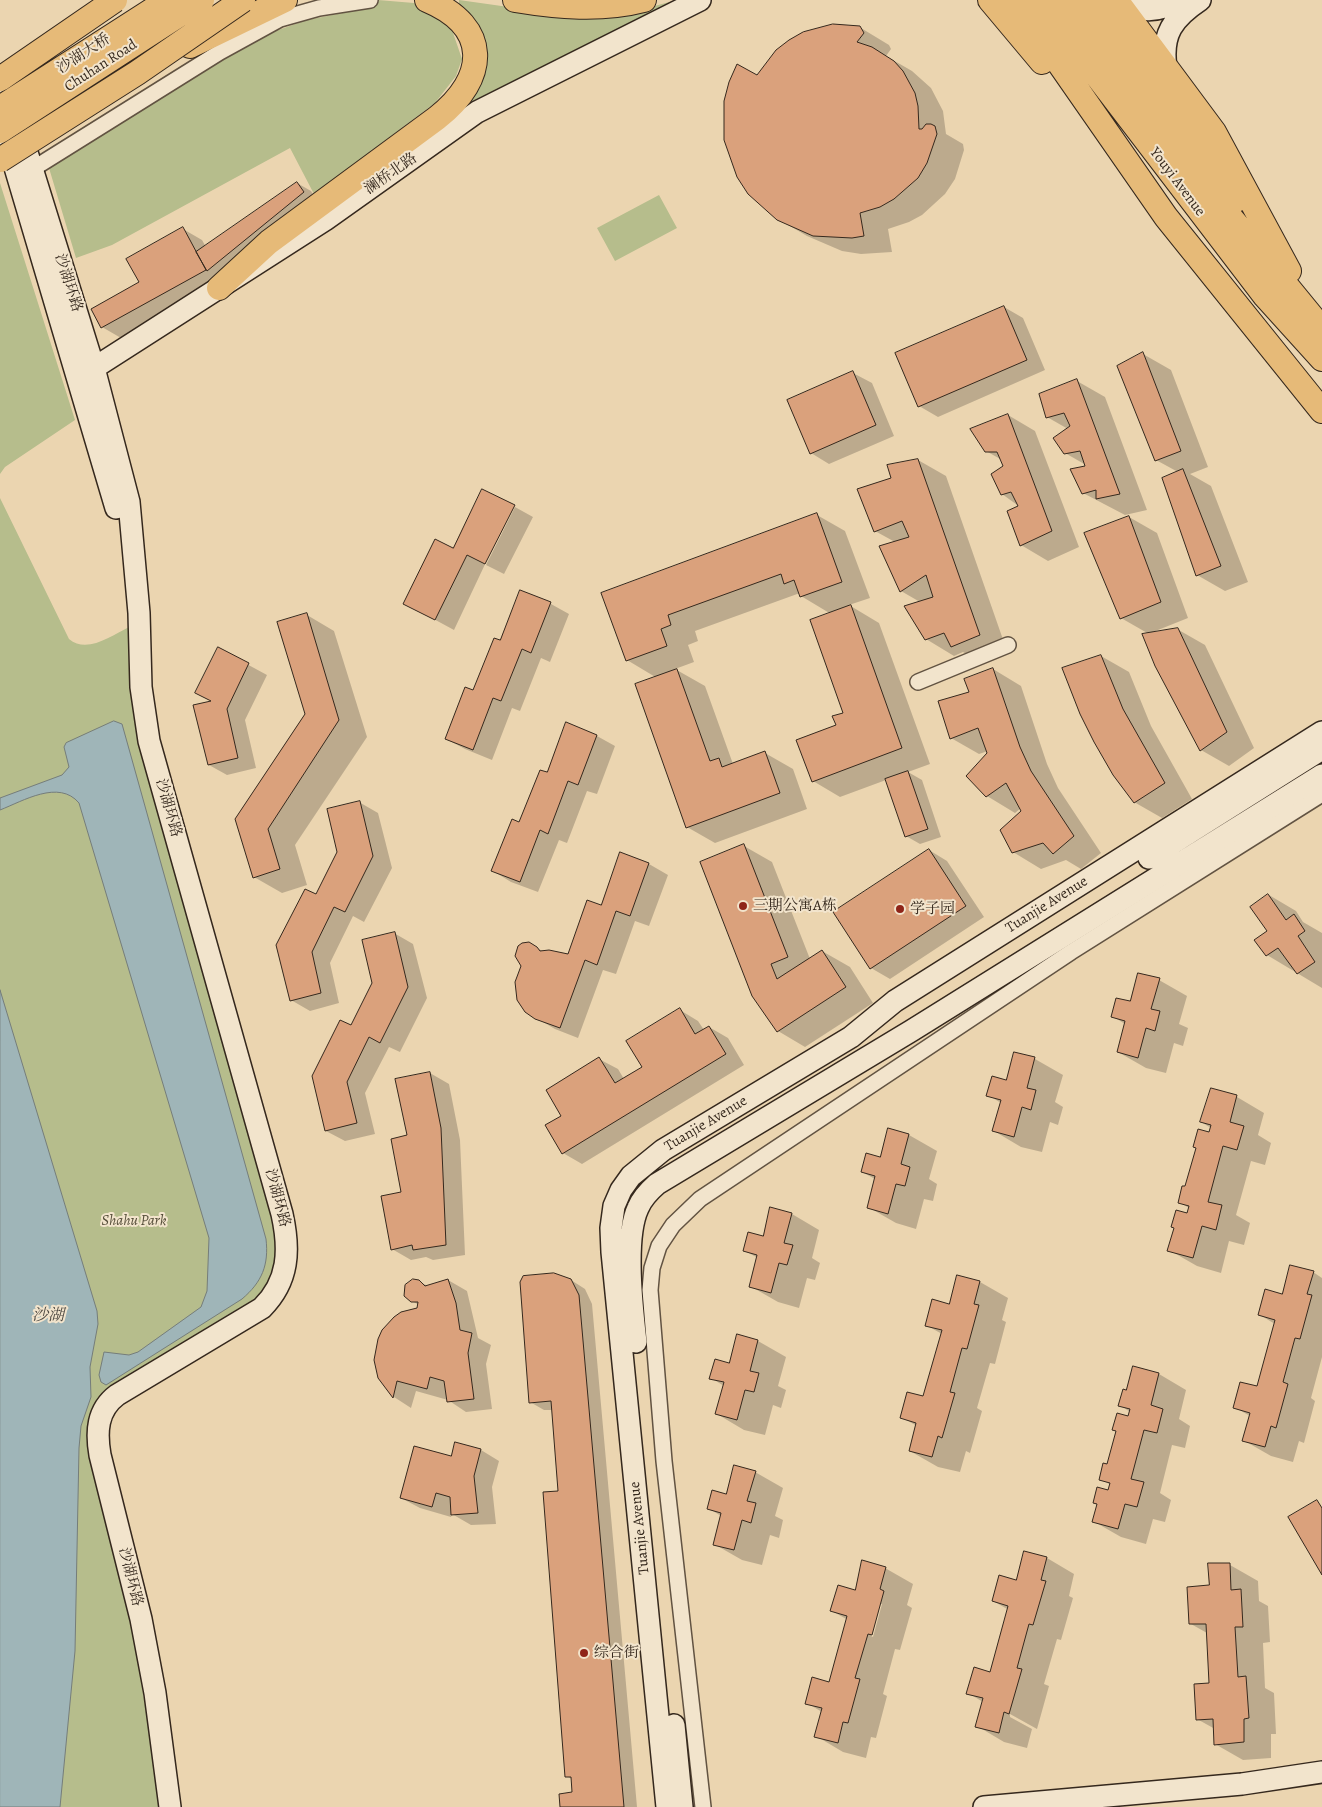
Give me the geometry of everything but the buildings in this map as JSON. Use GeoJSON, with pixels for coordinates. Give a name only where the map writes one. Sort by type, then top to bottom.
{"type":"FeatureCollection","features":[{"type":"Feature","properties":{"kind":"main road"},"geometry":{"type":"LineString","coordinates":[[0,78],[115,0]]}},
{"type":"Feature","properties":{"kind":"main road","name":"沙湖大桥"},"geometry":{"type":"LineString","coordinates":[[0,108],[168,0]]}},
{"type":"Feature","properties":{"kind":"main road","name":"Chuhan Road"},"geometry":{"type":"LineString","coordinates":[[0,131],[202,0]]}},
{"type":"Feature","properties":{"kind":"main road"},"geometry":{"type":"LineString","coordinates":[[0,160],[137,73],[243,0]]}},
{"type":"Feature","properties":{"kind":"main road"},"geometry":{"type":"LineString","coordinates":[[137,73],[246,17],[285,0]]}},
{"type":"Feature","properties":{"kind":"main road"},"geometry":{"type":"LineString","coordinates":[[219,288],[269,242],[454,105],[468,86],[475,64],[476,53],[471,36],[466,27],[453,14],[427,0]]}},
{"type":"Feature","properties":{"kind":"main road"},"geometry":{"type":"LineString","coordinates":[[515,0],[574,7],[596,7],[644,0]]}},
{"type":"Feature","properties":{"kind":"main road","name":"澜桥北路"},"geometry":{"type":"LineString","coordinates":[[94,368],[325,220],[477,112],[700,0]]}},
{"type":"Feature","properties":{"kind":"main road","name":"Youyi Avenue"},"geometry":{"type":"LineString","coordinates":[[990,0],[1124,158]]}},
{"type":"Feature","properties":{"kind":"main road","name":"Youyi Avenue"},"geometry":{"type":"LineString","coordinates":[[1015,0],[1166,217],[1322,411]]}},
{"type":"Feature","properties":{"kind":"main road","name":"Youyi Avenue"},"geometry":{"type":"LineString","coordinates":[[1039,0],[1265,296],[1322,359]]}},
{"type":"Feature","properties":{"kind":"main road","name":"Youyi Avenue"},"geometry":{"type":"LineString","coordinates":[[1062,0],[1169,142],[1322,329]]}},
{"type":"Feature","properties":{"kind":"main road"},"geometry":{"type":"LineString","coordinates":[[1089,0],[1293,278]]}},
{"type":"Feature","properties":{"kind":"main road"},"geometry":{"type":"LineString","coordinates":[[1116,0],[1147,12],[1156,11],[1179,0]]}},
{"type":"Feature","properties":{"kind":"main road","name":"Youyi Avenue"},"geometry":{"type":"LineString","coordinates":[[1116,0],[1214,132],[1322,329]]}},
{"type":"Feature","properties":{"kind":"main road"},"geometry":{"type":"LineString","coordinates":[[1166,68],[1165,49],[1174,21],[1200,0]]}},
{"type":"Feature","properties":{"kind":"main road","name":"沙湖环路"},"geometry":{"type":"LineString","coordinates":[[0,65],[31,170],[94,368],[129,502],[139,613],[141,687],[149,741],[282,1214],[288,1250],[282,1279],[274,1294],[262,1308],[117,1395],[105,1407],[99,1420],[100,1455],[142,1628],[155,1693],[170,1807]]}},
{"type":"Feature","properties":{"kind":"main road","name":"沙湖环路"},"geometry":{"type":"LineString","coordinates":[[0,118],[116,508],[129,502]]}},
{"type":"Feature","properties":{"kind":"main road","name":"Tuanjie Avenue"},"geometry":{"type":"LineString","coordinates":[[667,1807],[612,1252],[611,1228],[614,1206],[625,1182],[664,1150],[851,1037],[895,1001],[1322,732]]}},
{"type":"Feature","properties":{"kind":"main road"},"geometry":{"type":"LineString","coordinates":[[851,1037],[900,1013],[1322,749]]}},
{"type":"Feature","properties":{"kind":"main road"},"geometry":{"type":"LineString","coordinates":[[911,1031],[928,1011],[949,993],[1322,762]]}},
{"type":"Feature","properties":{"kind":"main road","name":"Tuanjie Avenue"},"geometry":{"type":"LineString","coordinates":[[682,1807],[634,1321],[631,1250],[634,1216],[646,1194],[657,1184],[911,1031],[1322,775]]}},
{"type":"Feature","properties":{"kind":"main road"},"geometry":{"type":"LineString","coordinates":[[984,1807],[1242,1784],[1322,1772]]}},
{"type":"Feature","properties":{"kind":"street"},"geometry":{"type":"LineString","coordinates":[[31,170],[220,52],[280,19],[319,8],[370,0]]}},
{"type":"Feature","properties":{"kind":"street"},"geometry":{"type":"LineString","coordinates":[[918,682],[1008,645]]}},
{"type":"Feature","properties":{"kind":"street"},"geometry":{"type":"LineString","coordinates":[[703,1807],[669,1518],[650,1296],[652,1268],[665,1237],[680,1217],[700,1199],[1071,952],[1322,794]]}},
{"type":"Feature","properties":{"kind":"green space"},"geometry":{"type":"Polygon","coordinates":[[[378,0],[414,3],[427,8],[452,30],[462,59],[456,76],[435,103],[314,194],[290,148],[112,245],[76,258],[49,168],[264,35],[307,20],[368,8],[378,0]]]}},
{"type":"Feature","properties":{"kind":"green space"},"geometry":{"type":"Polygon","coordinates":[[[459,0],[537,11],[632,12],[677,0],[455,122],[470,16],[459,5],[459,0]]]}},
{"type":"Feature","properties":{"kind":"green space"},"geometry":{"type":"Polygon","coordinates":[[[0,183],[75,420],[5,467],[0,474],[0,183]]]}},
{"type":"Feature","properties":{"kind":"green space"},"geometry":{"type":"Polygon","coordinates":[[[659,195],[677,228],[615,261],[597,228],[659,195]]]}},
{"type":"Feature","properties":{"kind":"green space","name":"Shahu Park"},"geometry":{"type":"Polygon","coordinates":[[[0,498],[69,639],[83,645],[91,644],[107,639],[129,627],[141,743],[277,1237],[279,1260],[264,1296],[100,1397],[128,1603],[162,1807],[0,1807],[0,498]]]}},
{"type":"Feature","properties":{"kind":"water"},"geometry":{"type":"Polygon","coordinates":[[[114,721],[122,724],[267,1248],[263,1272],[255,1286],[242,1299],[106,1385],[101,1382],[99,1375],[104,1352],[129,1355],[138,1352],[201,1307],[207,1291],[209,1238],[79,803],[71,796],[51,792],[0,810],[0,798],[62,775],[69,767],[64,747],[66,743],[114,721]]]}},
{"type":"Feature","properties":{"kind":"water","name":"沙湖"},"geometry":{"type":"Polygon","coordinates":[[[0,990],[97,1311],[98,1324],[90,1367],[91,1397],[81,1426],[79,1448],[75,1651],[60,1807],[0,1807],[0,990]]]}},
{"type":"Feature","properties":{"kind":"place","name":"三期公寓A栋"},"geometry":{"type":"Point","coordinates":[743,906]}},
{"type":"Feature","properties":{"kind":"place","name":"学子园"},"geometry":{"type":"Point","coordinates":[900,909]}},
{"type":"Feature","properties":{"kind":"place","name":"综合街"},"geometry":{"type":"Point","coordinates":[584,1653]}}]}
